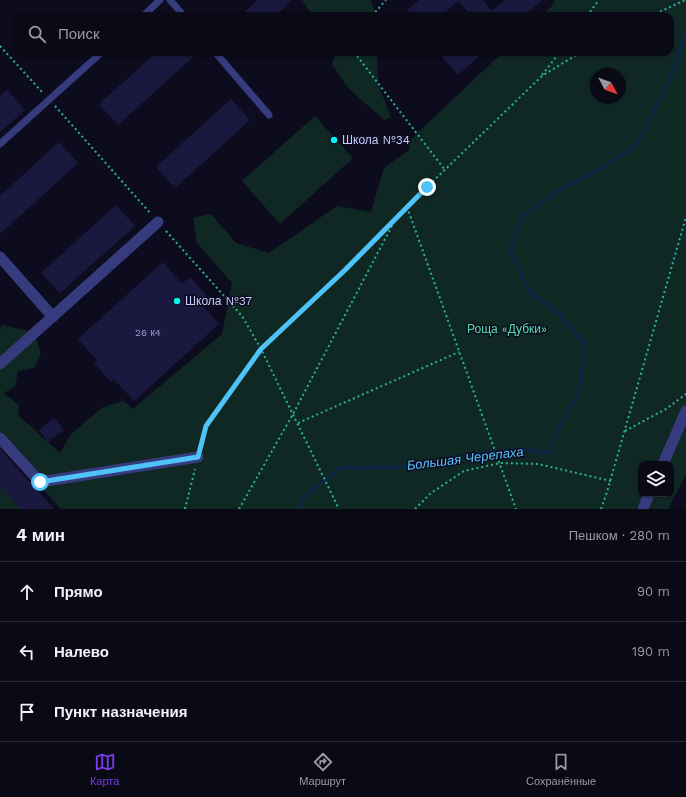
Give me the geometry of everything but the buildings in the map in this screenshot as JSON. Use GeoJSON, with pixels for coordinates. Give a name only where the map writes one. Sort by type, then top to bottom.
{"type":"FeatureCollection","features":[{"type":"Feature","properties":{"kind":"street"},"geometry":{"type":"LineString","coordinates":[[0,364],[158,222]]}},
{"type":"Feature","properties":{"kind":"street"},"geometry":{"type":"LineString","coordinates":[[0,257],[53,317]]}},
{"type":"Feature","properties":{"kind":"street"},"geometry":{"type":"LineString","coordinates":[[663,461],[686,411]]}},
{"type":"Feature","properties":{"kind":"street"},"geometry":{"type":"LineString","coordinates":[[0,438],[40,482],[198,457]]}},
{"type":"Feature","properties":{"kind":"street"},"geometry":{"type":"LineString","coordinates":[[642,509],[648,497]]}},
{"type":"Feature","properties":{"kind":"lane"},"geometry":{"type":"LineString","coordinates":[[147,12],[160,0]]}},
{"type":"Feature","properties":{"kind":"lane"},"geometry":{"type":"LineString","coordinates":[[170,0],[180,12]]}},
{"type":"Feature","properties":{"kind":"lane"},"geometry":{"type":"LineString","coordinates":[[0,144],[98,56]]}},
{"type":"Feature","properties":{"kind":"lane"},"geometry":{"type":"LineString","coordinates":[[218,56],[269,115]]}},
{"type":"Feature","properties":{"kind":"path"},"geometry":{"type":"LineString","coordinates":[[376,12],[386,0]]}},
{"type":"Feature","properties":{"kind":"path"},"geometry":{"type":"LineString","coordinates":[[590,12],[599,0]]}},
{"type":"Feature","properties":{"kind":"path"},"geometry":{"type":"LineString","coordinates":[[660,12],[685,0]]}},
{"type":"Feature","properties":{"kind":"path"},"geometry":{"type":"LineString","coordinates":[[0,46],[242,316],[261,349],[339,509]]}},
{"type":"Feature","properties":{"kind":"path"},"geometry":{"type":"LineString","coordinates":[[357,56],[445,170]]}},
{"type":"Feature","properties":{"kind":"path"},"geometry":{"type":"LineString","coordinates":[[185,509],[206,426],[261,349],[345,270],[407,207],[542,76],[557,56]]}},
{"type":"Feature","properties":{"kind":"path"},"geometry":{"type":"LineString","coordinates":[[542,76],[574,56]]}},
{"type":"Feature","properties":{"kind":"path"},"geometry":{"type":"LineString","coordinates":[[407,207],[516,509]]}},
{"type":"Feature","properties":{"kind":"path"},"geometry":{"type":"LineString","coordinates":[[601,509],[611,481],[686,217]]}},
{"type":"Feature","properties":{"kind":"path"},"geometry":{"type":"LineString","coordinates":[[239,509],[293,414],[396,218]]}},
{"type":"Feature","properties":{"kind":"path"},"geometry":{"type":"LineString","coordinates":[[297,424],[459,352]]}},
{"type":"Feature","properties":{"kind":"path"},"geometry":{"type":"LineString","coordinates":[[625,430],[666,409],[686,394]]}},
{"type":"Feature","properties":{"kind":"path"},"geometry":{"type":"LineString","coordinates":[[415,509],[431,493],[464,471],[500,463],[538,464],[611,481]]}},
{"type":"Feature","properties":{"kind":"green space"},"geometry":{"type":"Polygon","coordinates":[[[302,0],[371,0],[375,12],[310,12],[302,0]]]}},
{"type":"Feature","properties":{"kind":"green space","name":"Роща «Дубки»"},"geometry":{"type":"Polygon","coordinates":[[[555,0],[686,0],[686,475],[668,509],[61,509],[3,446],[0,449],[0,330],[2,325],[34,332],[41,354],[34,368],[18,371],[15,386],[4,393],[19,405],[18,415],[60,453],[71,434],[103,407],[124,401],[133,409],[222,334],[232,283],[197,243],[193,218],[211,214],[236,243],[269,253],[337,206],[371,212],[384,168],[410,149],[408,142],[499,56],[674,56],[674,12],[545,12],[552,6],[555,0]]]}},
{"type":"Feature","properties":{"kind":"green space"},"geometry":{"type":"Polygon","coordinates":[[[335,56],[377,56],[378,84],[391,117],[384,120],[348,88],[332,64],[335,56]]]}},
{"type":"Feature","properties":{"kind":"green space"},"geometry":{"type":"Polygon","coordinates":[[[315,116],[353,158],[280,224],[242,181],[315,116]]]}},
{"type":"Feature","properties":{"kind":"green space"},"geometry":{"type":"Polygon","coordinates":[[[0,479],[24,509],[0,509],[0,479]]]}},
{"type":"Feature","properties":{"kind":"waterway","name":"Большая Черепаха"},"geometry":{"type":"LineString","coordinates":[[299,509],[303,498],[340,468],[398,467],[468,455],[519,449],[549,453],[559,428],[580,390],[585,345],[560,314],[530,292],[510,250],[522,217],[556,192],[604,167],[637,144],[669,81],[686,33]]}},
{"type":"Feature","properties":{"kind":"place","name":"Школа №34"},"geometry":{"type":"Point","coordinates":[334,140]}},
{"type":"Feature","properties":{"kind":"place","name":"Школа №37"},"geometry":{"type":"Point","coordinates":[177,301]}},
{"type":"Feature","properties":{"kind":"route"},"geometry":{"type":"LineString","coordinates":[[40,482],[198,457],[206,426],[261,349],[345,270],[427,187]]}}]}
